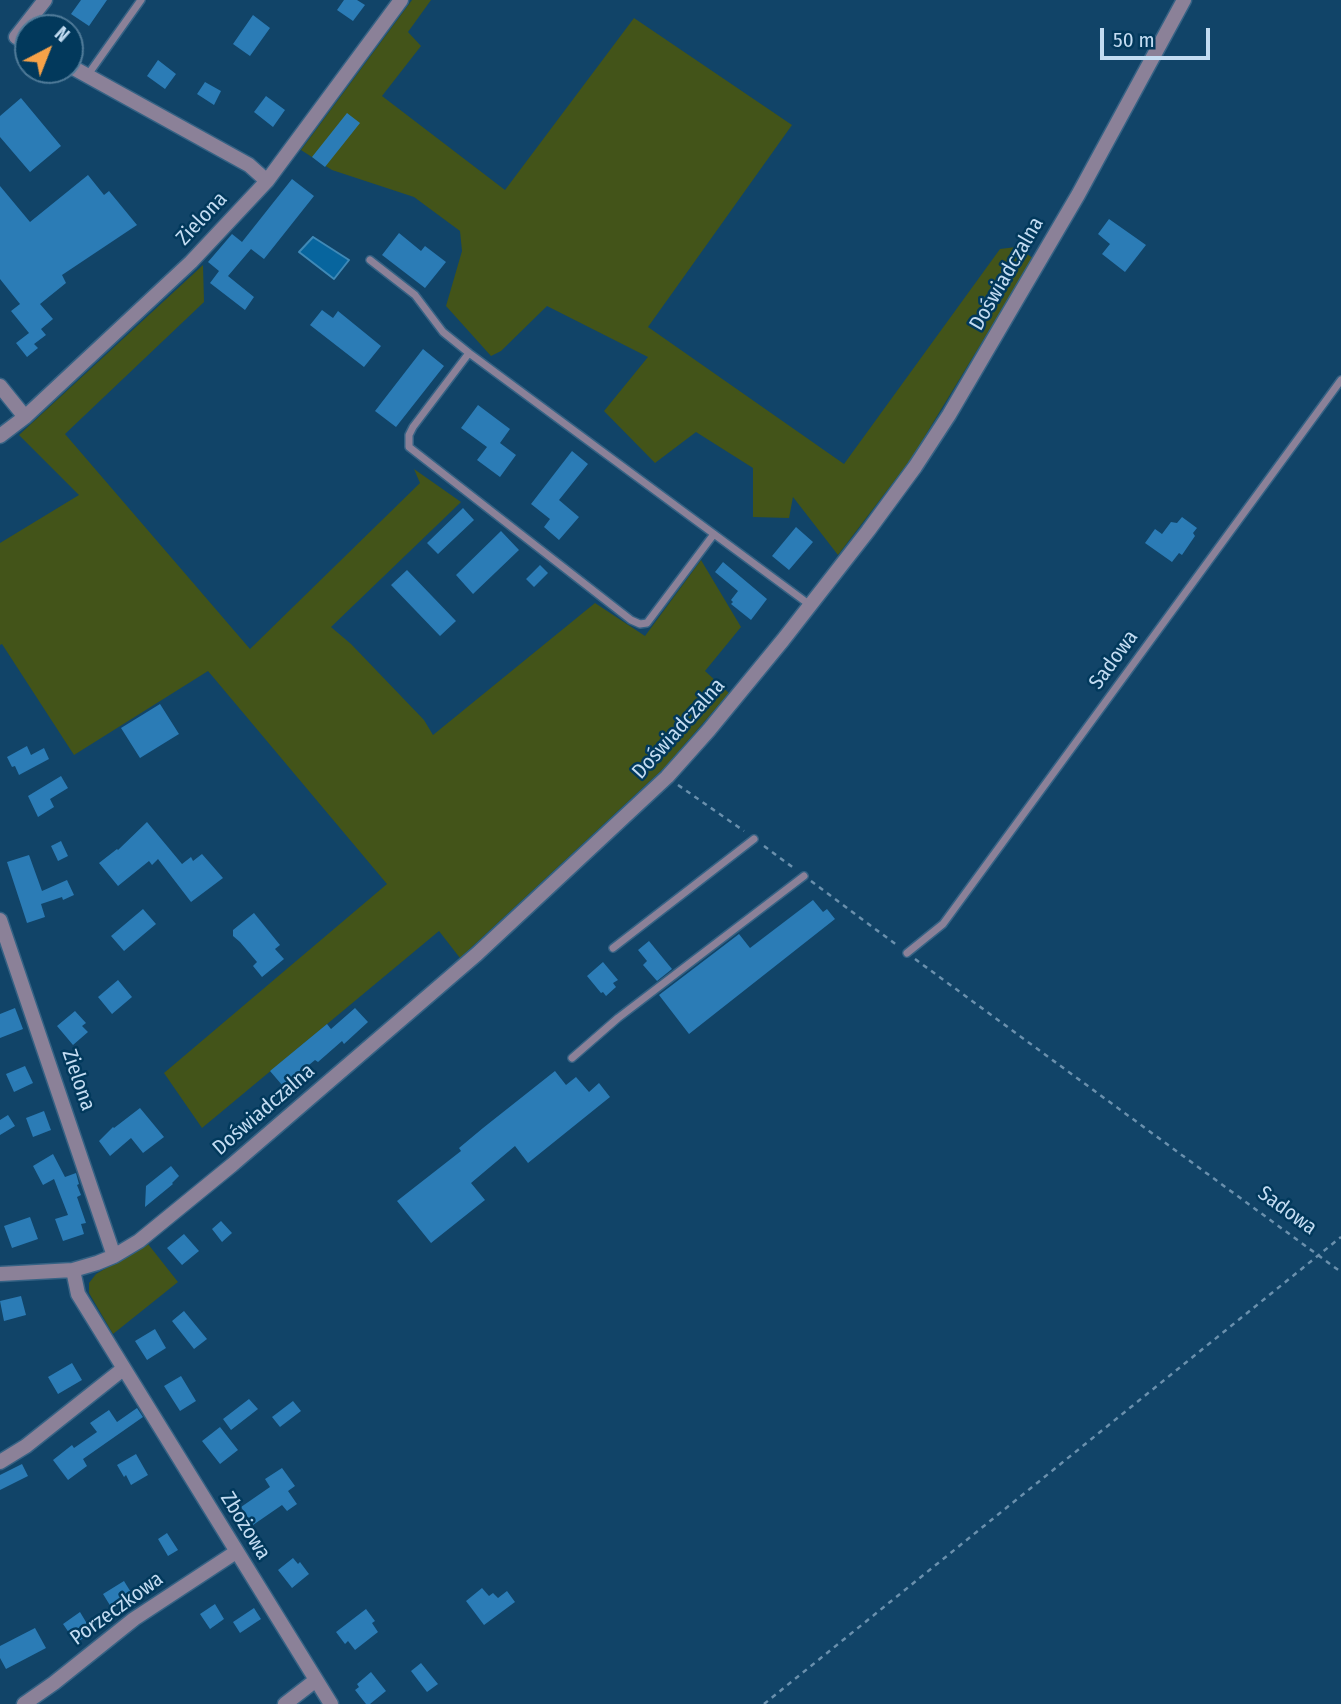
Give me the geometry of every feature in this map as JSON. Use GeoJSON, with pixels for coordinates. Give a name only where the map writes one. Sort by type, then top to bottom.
{"type":"FeatureCollection","features":[{"type":"Feature","properties":{"kind":"street"},"geometry":{"type":"LineString","coordinates":[[34,14],[45,0]]}},
{"type":"Feature","properties":{"kind":"street","name":"Zielona"},"geometry":{"type":"LineString","coordinates":[[0,436],[25,417],[191,262],[267,181],[401,0]]}},
{"type":"Feature","properties":{"kind":"street","name":"Doświadczalna"},"geometry":{"type":"LineString","coordinates":[[0,1273],[73,1270],[97,1263],[139,1241],[169,1219],[477,954],[667,777],[811,605],[915,467],[949,415],[1078,195],[1184,0]]}},
{"type":"Feature","properties":{"kind":"street"},"geometry":{"type":"LineString","coordinates":[[84,74],[249,165],[267,181]]}},
{"type":"Feature","properties":{"kind":"street"},"geometry":{"type":"LineString","coordinates":[[0,386],[25,417]]}},
{"type":"Feature","properties":{"kind":"street","name":"Zielona"},"geometry":{"type":"LineString","coordinates":[[0,920],[114,1256]]}},
{"type":"Feature","properties":{"kind":"street","name":"Zbożowa"},"geometry":{"type":"LineString","coordinates":[[73,1270],[78,1294],[331,1704]]}},
{"type":"Feature","properties":{"kind":"street"},"geometry":{"type":"LineString","coordinates":[[0,1462],[26,1446],[123,1369]]}},
{"type":"Feature","properties":{"kind":"street","name":"Porzeczkowa"},"geometry":{"type":"LineString","coordinates":[[24,1704],[134,1619],[236,1552]]}},
{"type":"Feature","properties":{"kind":"street"},"geometry":{"type":"LineString","coordinates":[[285,1704],[316,1680]]}},
{"type":"Feature","properties":{"kind":"lane"},"geometry":{"type":"LineString","coordinates":[[87,76],[141,0]]}},
{"type":"Feature","properties":{"kind":"lane"},"geometry":{"type":"LineString","coordinates":[[370,260],[415,295],[443,332],[469,353],[811,605]]}},
{"type":"Feature","properties":{"kind":"lane"},"geometry":{"type":"LineString","coordinates":[[469,353],[413,427],[409,447],[631,620],[640,624],[647,623],[714,534]]}},
{"type":"Feature","properties":{"kind":"lane","name":"Sadowa"},"geometry":{"type":"LineString","coordinates":[[907,953],[943,924],[1341,380]]}},
{"type":"Feature","properties":{"kind":"lane"},"geometry":{"type":"LineString","coordinates":[[613,948],[754,839]]}},
{"type":"Feature","properties":{"kind":"lane"},"geometry":{"type":"LineString","coordinates":[[572,1058],[618,1017],[804,876]]}},
{"type":"Feature","properties":{"kind":"path","name":"Sadowa"},"geometry":{"type":"LineString","coordinates":[[667,777],[1341,1272]]}},
{"type":"Feature","properties":{"kind":"path"},"geometry":{"type":"LineString","coordinates":[[764,1704],[1341,1237]]}},
{"type":"Feature","properties":{"kind":"green space"},"geometry":{"type":"Polygon","coordinates":[[[412,0],[431,0],[408,32],[421,46],[382,96],[505,190],[634,18],[792,125],[648,327],[844,464],[1000,249],[1016,247],[1033,258],[911,459],[838,555],[793,497],[789,518],[753,517],[753,468],[696,432],[655,463],[604,411],[648,357],[547,306],[501,351],[491,356],[446,306],[462,251],[460,231],[414,197],[332,170],[301,150],[412,0]]]}},
{"type":"Feature","properties":{"kind":"green space"},"geometry":{"type":"Polygon","coordinates":[[[203,265],[204,302],[65,434],[250,649],[420,483],[414,469],[461,502],[331,627],[351,644],[424,720],[433,735],[595,603],[645,636],[701,560],[741,627],[705,671],[729,693],[665,767],[460,958],[439,931],[202,1128],[164,1073],[387,884],[208,671],[74,755],[2,644],[0,645],[0,543],[79,495],[19,435],[203,265]]]}},
{"type":"Feature","properties":{"kind":"green space"},"geometry":{"type":"Polygon","coordinates":[[[148,1244],[178,1282],[113,1334],[89,1293],[89,1283],[96,1274],[148,1244]]]}},
{"type":"Feature","properties":{"kind":"water"},"geometry":{"type":"Polygon","coordinates":[[[313,237],[349,260],[334,279],[299,252],[313,237]]]}},
{"type":"Feature","properties":{"kind":"building"},"geometry":{"type":"Polygon","coordinates":[[[81,0],[107,0],[89,26],[84,23],[84,14],[71,14],[81,0]]]}},
{"type":"Feature","properties":{"kind":"building"},"geometry":{"type":"Polygon","coordinates":[[[344,0],[357,0],[365,5],[353,21],[337,10],[344,0]]]}},
{"type":"Feature","properties":{"kind":"building"},"geometry":{"type":"Polygon","coordinates":[[[253,15],[270,28],[250,56],[233,44],[253,15]]]}},
{"type":"Feature","properties":{"kind":"building"},"geometry":{"type":"Polygon","coordinates":[[[158,60],[176,74],[165,89],[147,76],[158,60]]]}},
{"type":"Feature","properties":{"kind":"building"},"geometry":{"type":"Polygon","coordinates":[[[205,82],[221,91],[214,105],[197,94],[205,82]]]}},
{"type":"Feature","properties":{"kind":"building"},"geometry":{"type":"Polygon","coordinates":[[[266,96],[285,110],[273,127],[254,112],[266,96]]]}},
{"type":"Feature","properties":{"kind":"building"},"geometry":{"type":"Polygon","coordinates":[[[21,98],[61,146],[30,172],[0,137],[0,116],[21,98]]]}},
{"type":"Feature","properties":{"kind":"building"},"geometry":{"type":"Polygon","coordinates":[[[347,113],[360,123],[325,167],[312,157],[347,113]]]}},
{"type":"Feature","properties":{"kind":"building"},"geometry":{"type":"Polygon","coordinates":[[[88,175],[104,195],[109,191],[137,225],[62,275],[66,283],[40,304],[53,319],[41,329],[46,335],[34,344],[38,348],[27,357],[16,343],[29,333],[11,311],[20,304],[0,279],[0,186],[30,222],[88,175]]]}},
{"type":"Feature","properties":{"kind":"building"},"geometry":{"type":"Polygon","coordinates":[[[292,179],[314,196],[264,259],[251,249],[228,276],[254,297],[245,310],[210,283],[219,271],[208,262],[232,234],[242,242],[292,179]]]}},
{"type":"Feature","properties":{"kind":"building"},"geometry":{"type":"Polygon","coordinates":[[[1109,219],[1146,245],[1125,272],[1102,254],[1110,244],[1098,234],[1109,219]]]}},
{"type":"Feature","properties":{"kind":"building"},"geometry":{"type":"Polygon","coordinates":[[[399,233],[421,251],[425,246],[446,262],[425,288],[382,255],[399,233]]]}},
{"type":"Feature","properties":{"kind":"building"},"geometry":{"type":"Polygon","coordinates":[[[322,310],[333,318],[338,311],[381,346],[364,367],[310,325],[322,310]]]}},
{"type":"Feature","properties":{"kind":"building"},"geometry":{"type":"Polygon","coordinates":[[[423,349],[444,366],[396,427],[375,411],[423,349]]]}},
{"type":"Feature","properties":{"kind":"building"},"geometry":{"type":"Polygon","coordinates":[[[478,405],[510,429],[500,443],[516,455],[500,477],[477,460],[487,447],[461,428],[478,405]]]}},
{"type":"Feature","properties":{"kind":"building"},"geometry":{"type":"Polygon","coordinates":[[[572,451],[588,464],[559,500],[579,517],[559,540],[544,527],[550,519],[531,504],[572,451]]]}},
{"type":"Feature","properties":{"kind":"building"},"geometry":{"type":"Polygon","coordinates":[[[463,508],[474,520],[438,554],[427,543],[463,508]]]}},
{"type":"Feature","properties":{"kind":"building"},"geometry":{"type":"Polygon","coordinates":[[[1182,517],[1197,528],[1193,533],[1195,536],[1182,555],[1179,553],[1172,562],[1145,543],[1155,529],[1162,534],[1171,522],[1177,523],[1182,517]]]}},
{"type":"Feature","properties":{"kind":"building"},"geometry":{"type":"Polygon","coordinates":[[[796,527],[813,542],[789,570],[772,556],[796,527]]]}},
{"type":"Feature","properties":{"kind":"building"},"geometry":{"type":"Polygon","coordinates":[[[501,531],[519,550],[473,594],[456,575],[501,531]]]}},
{"type":"Feature","properties":{"kind":"building"},"geometry":{"type":"Polygon","coordinates":[[[723,562],[767,599],[751,620],[731,604],[738,591],[715,572],[723,562]]]}},
{"type":"Feature","properties":{"kind":"building"},"geometry":{"type":"Polygon","coordinates":[[[540,565],[548,573],[534,587],[526,579],[540,565]]]}},
{"type":"Feature","properties":{"kind":"building"},"geometry":{"type":"Polygon","coordinates":[[[407,570],[456,621],[440,636],[391,585],[407,570]]]}},
{"type":"Feature","properties":{"kind":"building"},"geometry":{"type":"Polygon","coordinates":[[[160,704],[179,734],[140,758],[121,728],[160,704]]]}},
{"type":"Feature","properties":{"kind":"building"},"geometry":{"type":"Polygon","coordinates":[[[27,746],[31,755],[44,748],[49,759],[19,775],[7,757],[27,746]]]}},
{"type":"Feature","properties":{"kind":"building"},"geometry":{"type":"Polygon","coordinates":[[[61,776],[68,788],[50,799],[54,807],[38,817],[28,796],[61,776]]]}},
{"type":"Feature","properties":{"kind":"building"},"geometry":{"type":"Polygon","coordinates":[[[147,822],[182,864],[191,857],[193,861],[202,854],[223,878],[191,902],[158,859],[152,865],[149,861],[118,886],[99,863],[118,850],[147,822]]]}},
{"type":"Feature","properties":{"kind":"building"},"geometry":{"type":"Polygon","coordinates":[[[61,841],[68,856],[58,861],[51,846],[61,841]]]}},
{"type":"Feature","properties":{"kind":"building"},"geometry":{"type":"Polygon","coordinates":[[[29,855],[42,891],[67,880],[74,895],[41,904],[45,917],[27,923],[7,862],[29,855]]]}},
{"type":"Feature","properties":{"kind":"building"},"geometry":{"type":"Polygon","coordinates":[[[813,900],[823,912],[827,909],[835,919],[689,1034],[659,995],[739,934],[750,948],[813,900]]]}},
{"type":"Feature","properties":{"kind":"building"},"geometry":{"type":"Polygon","coordinates":[[[143,909],[156,924],[124,951],[111,936],[143,909]]]}},
{"type":"Feature","properties":{"kind":"building"},"geometry":{"type":"Polygon","coordinates":[[[254,913],[280,945],[275,949],[284,959],[262,977],[253,966],[257,962],[233,936],[233,930],[254,913]]]}},
{"type":"Feature","properties":{"kind":"building"},"geometry":{"type":"Polygon","coordinates":[[[649,941],[672,969],[657,981],[643,965],[647,961],[638,950],[649,941]]]}},
{"type":"Feature","properties":{"kind":"building"},"geometry":{"type":"Polygon","coordinates":[[[603,962],[618,980],[613,983],[616,987],[606,996],[587,976],[603,962]]]}},
{"type":"Feature","properties":{"kind":"building"},"geometry":{"type":"Polygon","coordinates":[[[118,980],[132,997],[112,1014],[98,997],[118,980]]]}},
{"type":"Feature","properties":{"kind":"building"},"geometry":{"type":"Polygon","coordinates":[[[15,1008],[23,1029],[0,1038],[0,1014],[15,1008]]]}},
{"type":"Feature","properties":{"kind":"building"},"geometry":{"type":"Polygon","coordinates":[[[355,1008],[368,1022],[344,1044],[342,1041],[318,1062],[315,1060],[298,1074],[303,1079],[288,1092],[270,1071],[327,1024],[331,1029],[355,1008]]]}},
{"type":"Feature","properties":{"kind":"building"},"geometry":{"type":"Polygon","coordinates":[[[75,1011],[86,1023],[82,1026],[88,1032],[73,1045],[57,1026],[75,1011]]]}},
{"type":"Feature","properties":{"kind":"building"},"geometry":{"type":"Polygon","coordinates":[[[25,1066],[33,1083],[14,1092],[6,1074],[25,1066]]]}},
{"type":"Feature","properties":{"kind":"building"},"geometry":{"type":"Polygon","coordinates":[[[555,1071],[566,1085],[576,1077],[589,1092],[599,1083],[610,1097],[528,1163],[515,1146],[471,1183],[485,1200],[431,1243],[397,1201],[555,1071]]]}},
{"type":"Feature","properties":{"kind":"building"},"geometry":{"type":"Polygon","coordinates":[[[140,1108],[164,1137],[143,1153],[131,1138],[110,1156],[99,1141],[113,1127],[140,1108]]]}},
{"type":"Feature","properties":{"kind":"building"},"geometry":{"type":"Polygon","coordinates":[[[44,1111],[51,1130],[33,1137],[26,1118],[44,1111]]]}},
{"type":"Feature","properties":{"kind":"building"},"geometry":{"type":"Polygon","coordinates":[[[8,1115],[15,1126],[0,1135],[0,1120],[8,1115]]]}},
{"type":"Feature","properties":{"kind":"building"},"geometry":{"type":"Polygon","coordinates":[[[53,1154],[65,1177],[76,1173],[81,1195],[77,1197],[86,1223],[81,1224],[84,1234],[63,1241],[55,1219],[68,1215],[54,1179],[43,1185],[33,1166],[53,1154]]]}},
{"type":"Feature","properties":{"kind":"building"},"geometry":{"type":"Polygon","coordinates":[[[171,1166],[179,1176],[145,1207],[146,1186],[171,1166]]]}},
{"type":"Feature","properties":{"kind":"building"},"geometry":{"type":"Polygon","coordinates":[[[30,1217],[38,1239],[12,1248],[4,1226],[30,1217]]]}},
{"type":"Feature","properties":{"kind":"building"},"geometry":{"type":"Polygon","coordinates":[[[221,1221],[232,1233],[222,1242],[212,1229],[221,1221]]]}},
{"type":"Feature","properties":{"kind":"building"},"geometry":{"type":"Polygon","coordinates":[[[184,1234],[199,1251],[182,1265],[167,1248],[184,1234]]]}},
{"type":"Feature","properties":{"kind":"building"},"geometry":{"type":"Polygon","coordinates":[[[21,1296],[26,1315],[4,1321],[0,1301],[21,1296]]]}},
{"type":"Feature","properties":{"kind":"building"},"geometry":{"type":"Polygon","coordinates":[[[184,1311],[207,1339],[194,1349],[172,1321],[184,1311]]]}},
{"type":"Feature","properties":{"kind":"building"},"geometry":{"type":"Polygon","coordinates":[[[155,1329],[166,1348],[147,1360],[135,1341],[155,1329]]]}},
{"type":"Feature","properties":{"kind":"building"},"geometry":{"type":"Polygon","coordinates":[[[72,1363],[82,1380],[58,1394],[48,1377],[72,1363]]]}},
{"type":"Feature","properties":{"kind":"building"},"geometry":{"type":"Polygon","coordinates":[[[181,1376],[196,1401],[180,1411],[164,1386],[181,1376]]]}},
{"type":"Feature","properties":{"kind":"building"},"geometry":{"type":"Polygon","coordinates":[[[249,1399],[258,1409],[231,1430],[223,1419],[249,1399]]]}},
{"type":"Feature","properties":{"kind":"building"},"geometry":{"type":"Polygon","coordinates":[[[293,1401],[301,1411],[280,1427],[272,1417],[293,1401]]]}},
{"type":"Feature","properties":{"kind":"building"},"geometry":{"type":"Polygon","coordinates":[[[137,1408],[143,1417],[83,1459],[87,1466],[68,1480],[53,1460],[72,1445],[74,1448],[97,1432],[90,1423],[109,1410],[117,1422],[137,1408]]]}},
{"type":"Feature","properties":{"kind":"building"},"geometry":{"type":"Polygon","coordinates":[[[220,1427],[238,1450],[220,1464],[202,1441],[220,1427]]]}},
{"type":"Feature","properties":{"kind":"building"},"geometry":{"type":"Polygon","coordinates":[[[136,1454],[148,1475],[131,1485],[117,1465],[136,1454]]]}},
{"type":"Feature","properties":{"kind":"building"},"geometry":{"type":"Polygon","coordinates":[[[22,1464],[28,1476],[0,1490],[0,1475],[22,1464]]]}},
{"type":"Feature","properties":{"kind":"building"},"geometry":{"type":"Polygon","coordinates":[[[282,1468],[295,1486],[288,1491],[297,1504],[287,1511],[282,1505],[253,1525],[241,1507],[270,1487],[265,1479],[282,1468]]]}},
{"type":"Feature","properties":{"kind":"building"},"geometry":{"type":"Polygon","coordinates":[[[167,1533],[178,1550],[168,1556],[158,1539],[167,1533]]]}},
{"type":"Feature","properties":{"kind":"building"},"geometry":{"type":"Polygon","coordinates":[[[293,1558],[298,1564],[300,1562],[309,1574],[292,1588],[278,1570],[293,1558]]]}},
{"type":"Feature","properties":{"kind":"building"},"geometry":{"type":"Polygon","coordinates":[[[124,1581],[132,1594],[111,1607],[103,1594],[124,1581]]]}},
{"type":"Feature","properties":{"kind":"building"},"geometry":{"type":"Polygon","coordinates":[[[482,1588],[489,1596],[493,1593],[498,1598],[507,1591],[515,1602],[484,1625],[466,1601],[482,1588]]]}},
{"type":"Feature","properties":{"kind":"building"},"geometry":{"type":"Polygon","coordinates":[[[215,1604],[224,1619],[210,1629],[200,1614],[215,1604]]]}},
{"type":"Feature","properties":{"kind":"building"},"geometry":{"type":"Polygon","coordinates":[[[254,1608],[261,1619],[240,1633],[233,1622],[254,1608]]]}},
{"type":"Feature","properties":{"kind":"building"},"geometry":{"type":"Polygon","coordinates":[[[366,1609],[375,1621],[372,1623],[378,1632],[355,1650],[348,1641],[345,1644],[336,1632],[366,1609]]]}},
{"type":"Feature","properties":{"kind":"building"},"geometry":{"type":"Polygon","coordinates":[[[80,1612],[92,1632],[76,1643],[63,1624],[80,1612]]]}},
{"type":"Feature","properties":{"kind":"building"},"geometry":{"type":"Polygon","coordinates":[[[35,1628],[46,1648],[6,1669],[0,1658],[0,1646],[35,1628]]]}},
{"type":"Feature","properties":{"kind":"building"},"geometry":{"type":"Polygon","coordinates":[[[421,1663],[438,1684],[427,1692],[411,1671],[421,1663]]]}},
{"type":"Feature","properties":{"kind":"building"},"geometry":{"type":"Polygon","coordinates":[[[371,1672],[386,1691],[370,1704],[366,1704],[355,1690],[359,1687],[357,1684],[371,1672]]]}}]}
